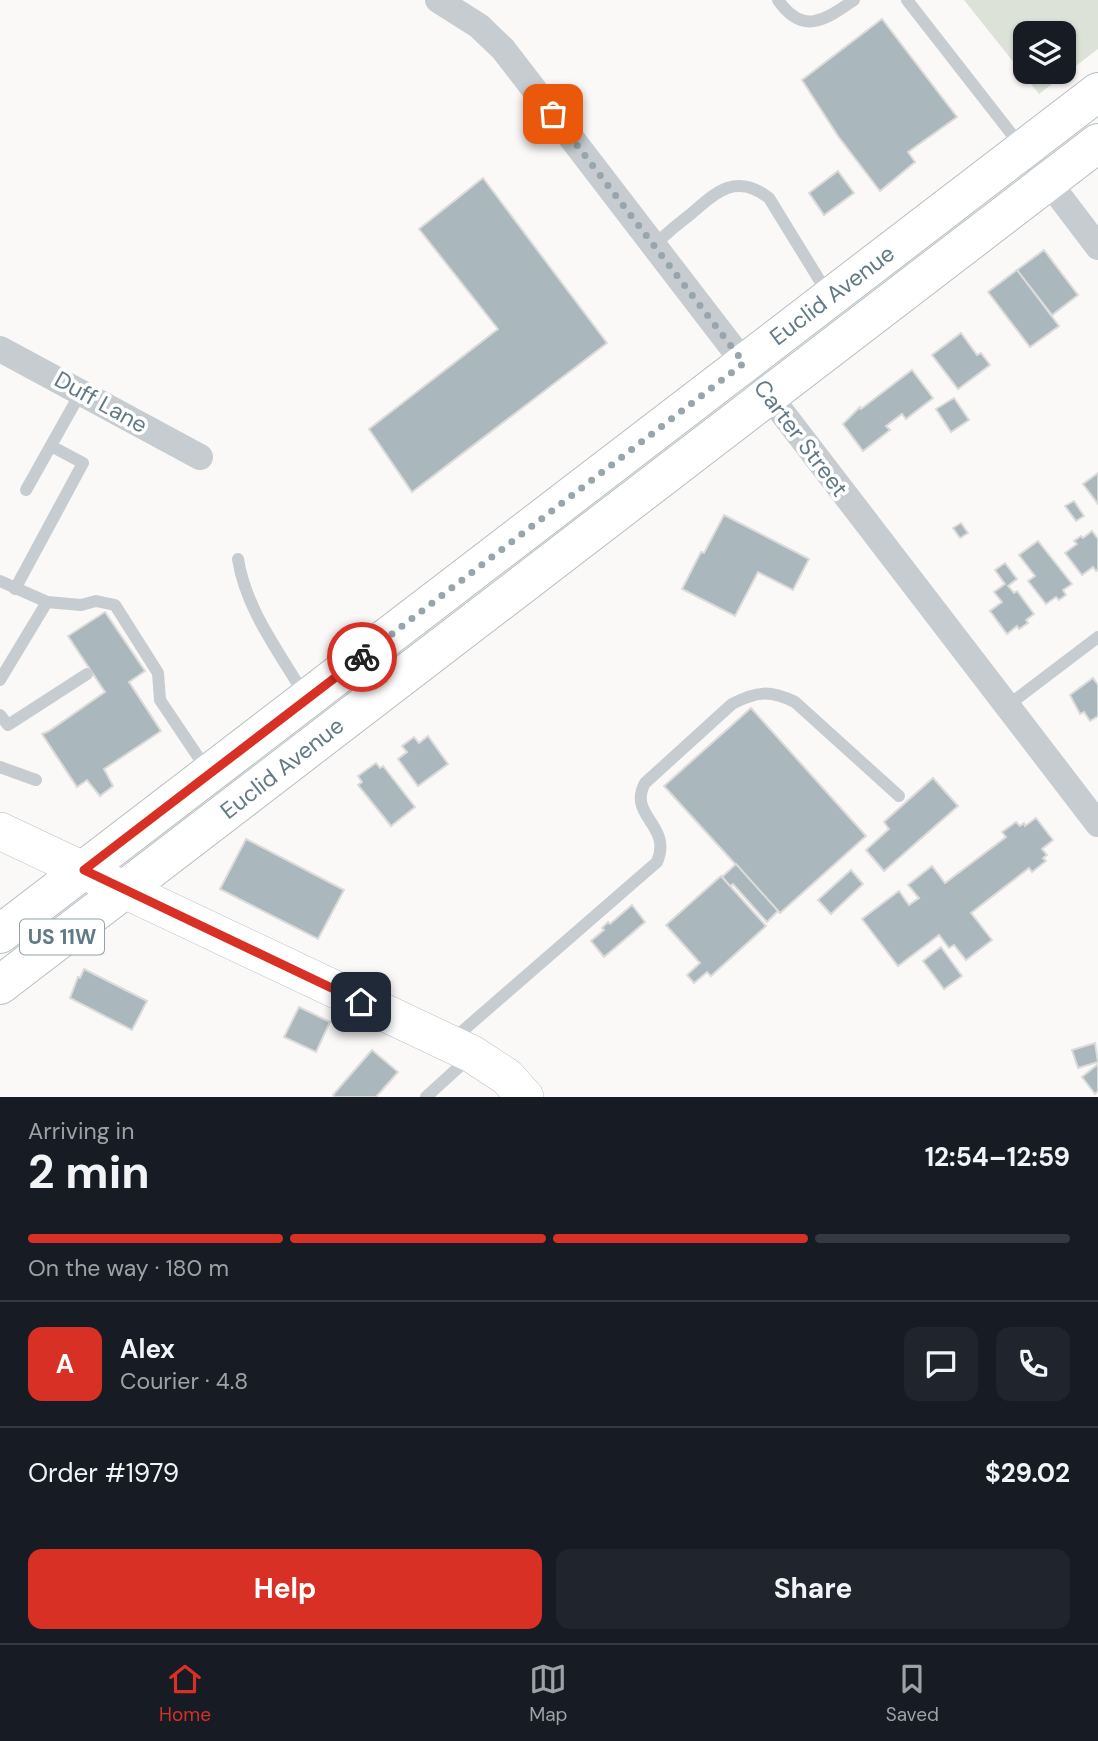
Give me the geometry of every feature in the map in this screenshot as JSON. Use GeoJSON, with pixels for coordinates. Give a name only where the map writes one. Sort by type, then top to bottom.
{"type":"FeatureCollection","features":[{"type":"Feature","properties":{"kind":"main road","name":"Euclid Avenue"},"geometry":{"type":"LineString","coordinates":[[1,931],[210,774],[1098,92]]}},
{"type":"Feature","properties":{"kind":"main road","name":"Euclid Avenue"},"geometry":{"type":"LineString","coordinates":[[0,985],[1098,142]]}},
{"type":"Feature","properties":{"kind":"street","name":"Carter Street"},"geometry":{"type":"LineString","coordinates":[[438,0],[479,26],[503,49],[1098,824]]}},
{"type":"Feature","properties":{"kind":"street"},"geometry":{"type":"LineString","coordinates":[[1023,149],[1098,247]]}},
{"type":"Feature","properties":{"kind":"street","name":"Duff Lane"},"geometry":{"type":"LineString","coordinates":[[0,349],[200,457]]}},
{"type":"Feature","properties":{"kind":"street"},"geometry":{"type":"LineString","coordinates":[[0,831],[460,1049],[507,1077],[525,1097]]}},
{"type":"Feature","properties":{"kind":"lane"},"geometry":{"type":"LineString","coordinates":[[778,0],[785,11],[798,19],[813,22],[827,19],[854,0]]}},
{"type":"Feature","properties":{"kind":"lane"},"geometry":{"type":"LineString","coordinates":[[907,0],[1023,149]]}},
{"type":"Feature","properties":{"kind":"lane"},"geometry":{"type":"LineString","coordinates":[[653,245],[717,191],[731,186],[744,186],[769,198],[830,297]]}},
{"type":"Feature","properties":{"kind":"lane"},"geometry":{"type":"LineString","coordinates":[[26,490],[81,392]]}},
{"type":"Feature","properties":{"kind":"lane"},"geometry":{"type":"LineString","coordinates":[[15,589],[83,463],[51,446]]}},
{"type":"Feature","properties":{"kind":"lane"},"geometry":{"type":"LineString","coordinates":[[238,559],[241,577],[251,603],[307,699]]}},
{"type":"Feature","properties":{"kind":"lane"},"geometry":{"type":"LineString","coordinates":[[0,581],[47,602],[81,605],[96,601],[116,605],[158,673],[160,701],[210,774]]}},
{"type":"Feature","properties":{"kind":"lane"},"geometry":{"type":"LineString","coordinates":[[0,680],[47,602]]}},
{"type":"Feature","properties":{"kind":"lane"},"geometry":{"type":"LineString","coordinates":[[1007,706],[1098,637]]}},
{"type":"Feature","properties":{"kind":"lane"},"geometry":{"type":"LineString","coordinates":[[0,715],[8,725],[87,674]]}},
{"type":"Feature","properties":{"kind":"lane"},"geometry":{"type":"LineString","coordinates":[[426,1097],[460,1049],[657,862],[662,850],[661,838],[639,801],[639,792],[645,783],[732,704],[748,695],[765,693],[779,695],[795,702],[899,796]]}},
{"type":"Feature","properties":{"kind":"lane"},"geometry":{"type":"LineString","coordinates":[[0,767],[36,780]]}},
{"type":"Feature","properties":{"kind":"shaded area"},"geometry":{"type":"Polygon","coordinates":[[[964,0],[1098,0],[1098,49],[1076,66],[1076,21],[1013,21],[1013,61],[964,0]]]}},
{"type":"Feature","properties":{"kind":"shaded area"},"geometry":{"type":"Polygon","coordinates":[[[1031,84],[1052,84],[1039,94],[1031,84]]]}},
{"type":"Feature","properties":{"kind":"building"},"geometry":{"type":"Polygon","coordinates":[[[882,19],[957,117],[908,152],[915,162],[880,191],[838,136],[802,80],[882,19]]]}},
{"type":"Feature","properties":{"kind":"building"},"geometry":{"type":"Polygon","coordinates":[[[838,171],[854,193],[824,215],[809,193],[838,171]]]}},
{"type":"Feature","properties":{"kind":"building"},"geometry":{"type":"Polygon","coordinates":[[[483,178],[607,343],[412,492],[369,429],[498,329],[419,229],[483,178]]]}},
{"type":"Feature","properties":{"kind":"building"},"geometry":{"type":"Polygon","coordinates":[[[1044,250],[1078,295],[1052,315],[1017,270],[1044,250]]]}},
{"type":"Feature","properties":{"kind":"building"},"geometry":{"type":"Polygon","coordinates":[[[1017,270],[1059,326],[1030,347],[988,292],[1017,270]]]}},
{"type":"Feature","properties":{"kind":"building"},"geometry":{"type":"Polygon","coordinates":[[[961,333],[977,355],[981,353],[990,365],[958,389],[932,355],[961,333]]]}},
{"type":"Feature","properties":{"kind":"building"},"geometry":{"type":"Polygon","coordinates":[[[912,370],[933,398],[906,419],[902,414],[886,426],[890,430],[863,451],[843,424],[860,407],[861,409],[912,370]]]}},
{"type":"Feature","properties":{"kind":"building"},"geometry":{"type":"Polygon","coordinates":[[[954,398],[969,420],[951,432],[936,409],[954,398]]]}},
{"type":"Feature","properties":{"kind":"building"},"geometry":{"type":"Polygon","coordinates":[[[1098,473],[1098,504],[1083,484],[1098,473]]]}},
{"type":"Feature","properties":{"kind":"building"},"geometry":{"type":"Polygon","coordinates":[[[1074,501],[1084,516],[1076,521],[1065,506],[1074,501]]]}},
{"type":"Feature","properties":{"kind":"building"},"geometry":{"type":"Polygon","coordinates":[[[724,515],[809,559],[793,590],[758,572],[735,616],[682,589],[724,515]]]}},
{"type":"Feature","properties":{"kind":"building"},"geometry":{"type":"Polygon","coordinates":[[[961,523],[968,533],[960,538],[953,528],[961,523]]]}},
{"type":"Feature","properties":{"kind":"building"},"geometry":{"type":"Polygon","coordinates":[[[1092,531],[1098,539],[1098,569],[1096,571],[1093,567],[1082,575],[1065,553],[1077,544],[1074,541],[1092,531]]]}},
{"type":"Feature","properties":{"kind":"building"},"geometry":{"type":"Polygon","coordinates":[[[1038,541],[1072,584],[1063,590],[1066,595],[1059,600],[1056,597],[1046,604],[1028,581],[1035,576],[1019,555],[1038,541]]]}},
{"type":"Feature","properties":{"kind":"building"},"geometry":{"type":"Polygon","coordinates":[[[1005,563],[1017,579],[1008,586],[1014,593],[1017,591],[1034,614],[1026,620],[1028,623],[1019,629],[1017,626],[1007,634],[990,611],[1002,602],[994,592],[1005,584],[995,570],[1005,563]]]}},
{"type":"Feature","properties":{"kind":"building"},"geometry":{"type":"Polygon","coordinates":[[[105,612],[145,671],[129,682],[161,731],[104,769],[113,786],[100,796],[87,780],[77,787],[42,734],[105,692],[68,636],[105,612]]]}},
{"type":"Feature","properties":{"kind":"building"},"geometry":{"type":"Polygon","coordinates":[[[1093,678],[1098,685],[1098,716],[1090,721],[1084,712],[1080,714],[1070,695],[1093,678]]]}},
{"type":"Feature","properties":{"kind":"building"},"geometry":{"type":"Polygon","coordinates":[[[751,708],[866,836],[780,913],[664,786],[751,708]]]}},
{"type":"Feature","properties":{"kind":"building"},"geometry":{"type":"Polygon","coordinates":[[[428,736],[448,764],[418,786],[398,759],[407,752],[402,746],[414,737],[419,743],[428,736]]]}},
{"type":"Feature","properties":{"kind":"building"},"geometry":{"type":"Polygon","coordinates":[[[376,763],[380,768],[383,766],[415,807],[391,826],[358,785],[362,782],[358,776],[376,763]]]}},
{"type":"Feature","properties":{"kind":"building"},"geometry":{"type":"Polygon","coordinates":[[[933,778],[958,806],[884,871],[866,850],[889,829],[884,822],[933,778]]]}},
{"type":"Feature","properties":{"kind":"building"},"geometry":{"type":"Polygon","coordinates":[[[1036,818],[1053,840],[1042,849],[1047,855],[1043,858],[1046,861],[1032,872],[1029,868],[971,913],[992,940],[966,960],[954,945],[949,948],[939,935],[898,966],[862,919],[899,891],[909,905],[919,898],[908,885],[932,866],[945,883],[1006,837],[1002,832],[1016,822],[1020,826],[1024,823],[1025,826],[1036,818]]]}},
{"type":"Feature","properties":{"kind":"building"},"geometry":{"type":"Polygon","coordinates":[[[246,839],[344,890],[318,939],[220,889],[246,839]]]}},
{"type":"Feature","properties":{"kind":"building"},"geometry":{"type":"Polygon","coordinates":[[[736,864],[778,911],[767,922],[733,884],[730,886],[722,877],[736,864]]]}},
{"type":"Feature","properties":{"kind":"building"},"geometry":{"type":"Polygon","coordinates":[[[851,870],[863,884],[831,914],[818,900],[851,870]]]}},
{"type":"Feature","properties":{"kind":"building"},"geometry":{"type":"Polygon","coordinates":[[[721,876],[766,926],[711,976],[707,972],[694,983],[687,975],[700,963],[666,925],[721,876]]]}},
{"type":"Feature","properties":{"kind":"building"},"geometry":{"type":"Polygon","coordinates":[[[632,905],[645,922],[604,957],[591,941],[604,930],[602,928],[608,922],[610,924],[632,905]]]}},
{"type":"Feature","properties":{"kind":"building"},"geometry":{"type":"Polygon","coordinates":[[[941,947],[962,976],[944,989],[923,961],[941,947]]]}},
{"type":"Feature","properties":{"kind":"building"},"geometry":{"type":"Polygon","coordinates":[[[84,969],[147,1001],[132,1030],[70,998],[84,969]]]}},
{"type":"Feature","properties":{"kind":"building"},"geometry":{"type":"Polygon","coordinates":[[[299,1007],[330,1022],[316,1052],[284,1037],[299,1007]]]}},
{"type":"Feature","properties":{"kind":"building"},"geometry":{"type":"Polygon","coordinates":[[[1095,1043],[1098,1062],[1078,1068],[1072,1050],[1095,1043]]]}},
{"type":"Feature","properties":{"kind":"building"},"geometry":{"type":"Polygon","coordinates":[[[372,1050],[398,1072],[376,1097],[335,1097],[333,1095],[372,1050]]]}},
{"type":"Feature","properties":{"kind":"building"},"geometry":{"type":"Polygon","coordinates":[[[1098,1064],[1098,1091],[1095,1094],[1082,1077],[1098,1064]]]}},
{"type":"Feature","properties":{"kind":"way so far"},"geometry":{"type":"LineString","coordinates":[[362,657],[744,363],[553,114]]}},
{"type":"Feature","properties":{"kind":"route"},"geometry":{"type":"LineString","coordinates":[[361,1002],[84,870],[362,657]]}}]}
